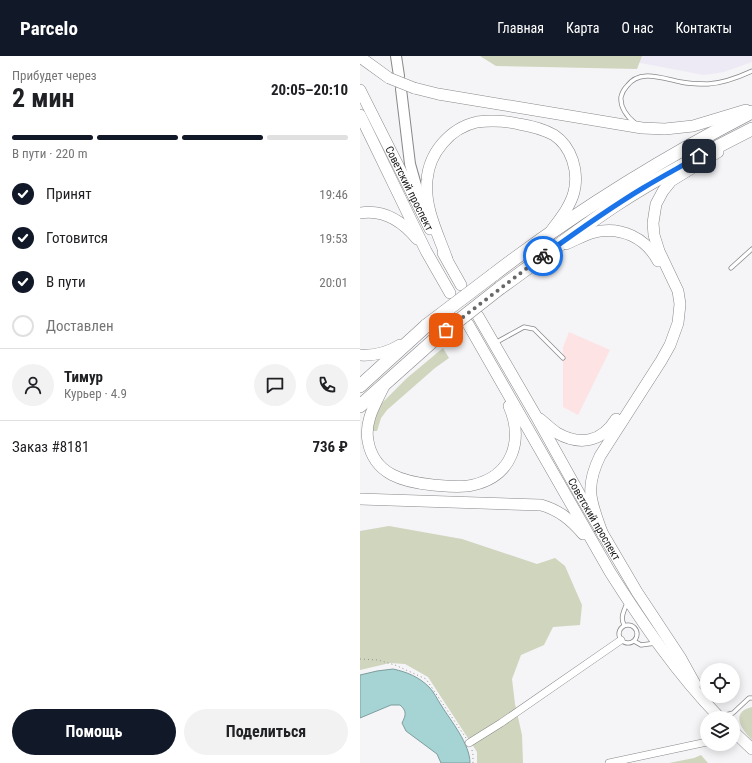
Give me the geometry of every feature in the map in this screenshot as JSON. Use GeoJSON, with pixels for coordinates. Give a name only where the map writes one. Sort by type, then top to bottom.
{"type":"FeatureCollection","features":[{"type":"Feature","properties":{"kind":"highway"},"geometry":{"type":"LineString","coordinates":[[360,386],[427,325],[549,234],[636,176],[709,134],[752,112]]}},
{"type":"Feature","properties":{"kind":"highway"},"geometry":{"type":"LineString","coordinates":[[360,406],[435,339],[500,288],[587,224],[699,156],[752,129]]}},
{"type":"Feature","properties":{"kind":"main road"},"geometry":{"type":"LineString","coordinates":[[394,77],[396,56]]}},
{"type":"Feature","properties":{"kind":"main road"},"geometry":{"type":"LineString","coordinates":[[360,57],[414,88],[438,94],[642,128],[665,129],[693,126],[752,108]]}},
{"type":"Feature","properties":{"kind":"main road"},"geometry":{"type":"LineString","coordinates":[[401,89],[410,164],[427,222]]}},
{"type":"Feature","properties":{"kind":"main road","name":"Советский проспект"},"geometry":{"type":"LineString","coordinates":[[360,90],[427,222],[461,285]]}},
{"type":"Feature","properties":{"kind":"main road","name":"Советский проспект"},"geometry":{"type":"LineString","coordinates":[[360,115],[426,251],[450,293]]}},
{"type":"Feature","properties":{"kind":"main road"},"geometry":{"type":"LineString","coordinates":[[447,259],[430,212],[427,187],[429,167],[434,155],[448,136],[462,128],[476,123],[497,121],[532,126],[554,135],[561,140],[565,146],[575,171],[574,191],[568,207],[549,234]]}},
{"type":"Feature","properties":{"kind":"main road"},"geometry":{"type":"LineString","coordinates":[[603,535],[591,495],[593,470],[600,456],[661,361],[678,323],[680,308],[678,291],[654,235],[653,223],[656,204],[663,191],[671,181],[752,129]]}},
{"type":"Feature","properties":{"kind":"main road"},"geometry":{"type":"LineString","coordinates":[[360,212],[372,212],[395,219],[406,228],[426,251]]}},
{"type":"Feature","properties":{"kind":"main road"},"geometry":{"type":"LineString","coordinates":[[536,416],[556,432],[567,438],[578,441],[588,440],[606,433],[612,426],[666,340],[674,322],[675,313],[672,296],[665,275],[654,253],[649,247],[628,233],[605,230],[594,232],[550,251]]}},
{"type":"Feature","properties":{"kind":"main road","name":"Советский проспект"},"geometry":{"type":"LineString","coordinates":[[478,316],[637,592],[680,657],[705,700],[715,711]]}},
{"type":"Feature","properties":{"kind":"main road","name":"Советский проспект"},"geometry":{"type":"LineString","coordinates":[[468,324],[610,572],[656,643],[687,683],[714,711]]}},
{"type":"Feature","properties":{"kind":"main road"},"geometry":{"type":"LineString","coordinates":[[360,355],[388,352],[414,337]]}},
{"type":"Feature","properties":{"kind":"main road"},"geometry":{"type":"LineString","coordinates":[[388,380],[371,413],[367,432],[372,454],[382,468],[397,478],[415,483],[447,486],[471,485],[492,478],[502,470],[510,460],[514,448],[515,434],[512,413],[490,363]]}},
{"type":"Feature","properties":{"kind":"main road"},"geometry":{"type":"LineString","coordinates":[[360,499],[530,504],[550,507],[566,516],[577,527],[610,572]]}},
{"type":"Feature","properties":{"kind":"main road"},"geometry":{"type":"LineString","coordinates":[[740,738],[752,749]]}},
{"type":"Feature","properties":{"kind":"street"},"geometry":{"type":"LineString","coordinates":[[469,743],[502,723],[621,640]]}},
{"type":"Feature","properties":{"kind":"street"},"geometry":{"type":"LineString","coordinates":[[609,763],[700,744]]}},
{"type":"Feature","properties":{"kind":"lane"},"geometry":{"type":"LineString","coordinates":[[642,128],[631,120],[622,104],[621,97],[624,90],[634,79],[640,76],[649,76],[692,84],[709,84],[724,81],[752,71]]}},
{"type":"Feature","properties":{"kind":"lane"},"geometry":{"type":"LineString","coordinates":[[731,268],[752,249]]}},
{"type":"Feature","properties":{"kind":"lane"},"geometry":{"type":"LineString","coordinates":[[494,343],[524,327],[534,329],[563,358]]}},
{"type":"Feature","properties":{"kind":"lane"},"geometry":{"type":"LineString","coordinates":[[624,626],[622,616],[628,600]]}},
{"type":"Feature","properties":{"kind":"lane"},"geometry":{"type":"LineString","coordinates":[[631,625],[636,629],[638,636],[634,641],[627,643],[621,640],[619,633],[620,629],[624,626],[631,625]]}},
{"type":"Feature","properties":{"kind":"lane"},"geometry":{"type":"LineString","coordinates":[[634,641],[641,645],[656,643]]}},
{"type":"Feature","properties":{"kind":"lane"},"geometry":{"type":"LineString","coordinates":[[735,711],[751,697]]}},
{"type":"Feature","properties":{"kind":"path"},"geometry":{"type":"LineString","coordinates":[[360,659],[378,660],[395,665],[426,679],[469,743],[473,755],[473,763]]}},
{"type":"Feature","properties":{"kind":"shaded area"},"geometry":{"type":"Polygon","coordinates":[[[603,56],[752,56],[752,62],[724,72],[704,75],[603,56]]]}},
{"type":"Feature","properties":{"kind":"shaded area"},"geometry":{"type":"Polygon","coordinates":[[[569,332],[610,350],[578,415],[563,407],[563,347],[569,332]]]}},
{"type":"Feature","properties":{"kind":"green space"},"geometry":{"type":"Polygon","coordinates":[[[480,56],[642,56],[637,69],[496,66],[480,56]]]}},
{"type":"Feature","properties":{"kind":"green space"},"geometry":{"type":"Polygon","coordinates":[[[443,348],[449,358],[435,368],[387,410],[381,418],[377,431],[370,431],[380,405],[407,378],[443,348]]]}},
{"type":"Feature","properties":{"kind":"green space"},"geometry":{"type":"Polygon","coordinates":[[[389,526],[462,539],[537,564],[555,558],[565,566],[582,605],[580,625],[553,627],[544,645],[521,655],[512,679],[515,704],[522,735],[523,763],[477,763],[477,752],[428,677],[405,664],[390,663],[360,670],[360,531],[389,526]]]}},
{"type":"Feature","properties":{"kind":"green space"},"geometry":{"type":"Polygon","coordinates":[[[752,707],[752,740],[741,726],[740,715],[745,709],[752,707]]]}},
{"type":"Feature","properties":{"kind":"green space"},"geometry":{"type":"Polygon","coordinates":[[[701,755],[708,763],[669,763],[694,758],[701,755]]]}},
{"type":"Feature","properties":{"kind":"water"},"geometry":{"type":"Polygon","coordinates":[[[393,669],[408,673],[425,683],[431,689],[455,725],[467,748],[470,763],[441,763],[437,754],[406,731],[402,723],[405,711],[400,705],[391,705],[360,718],[360,675],[393,669]]]}},
{"type":"Feature","properties":{"kind":"way so far"},"geometry":{"type":"LineString","coordinates":[[446,330],[543,256]]}},
{"type":"Feature","properties":{"kind":"route"},"geometry":{"type":"LineString","coordinates":[[543,256],[614,206],[699,156]]}}]}
